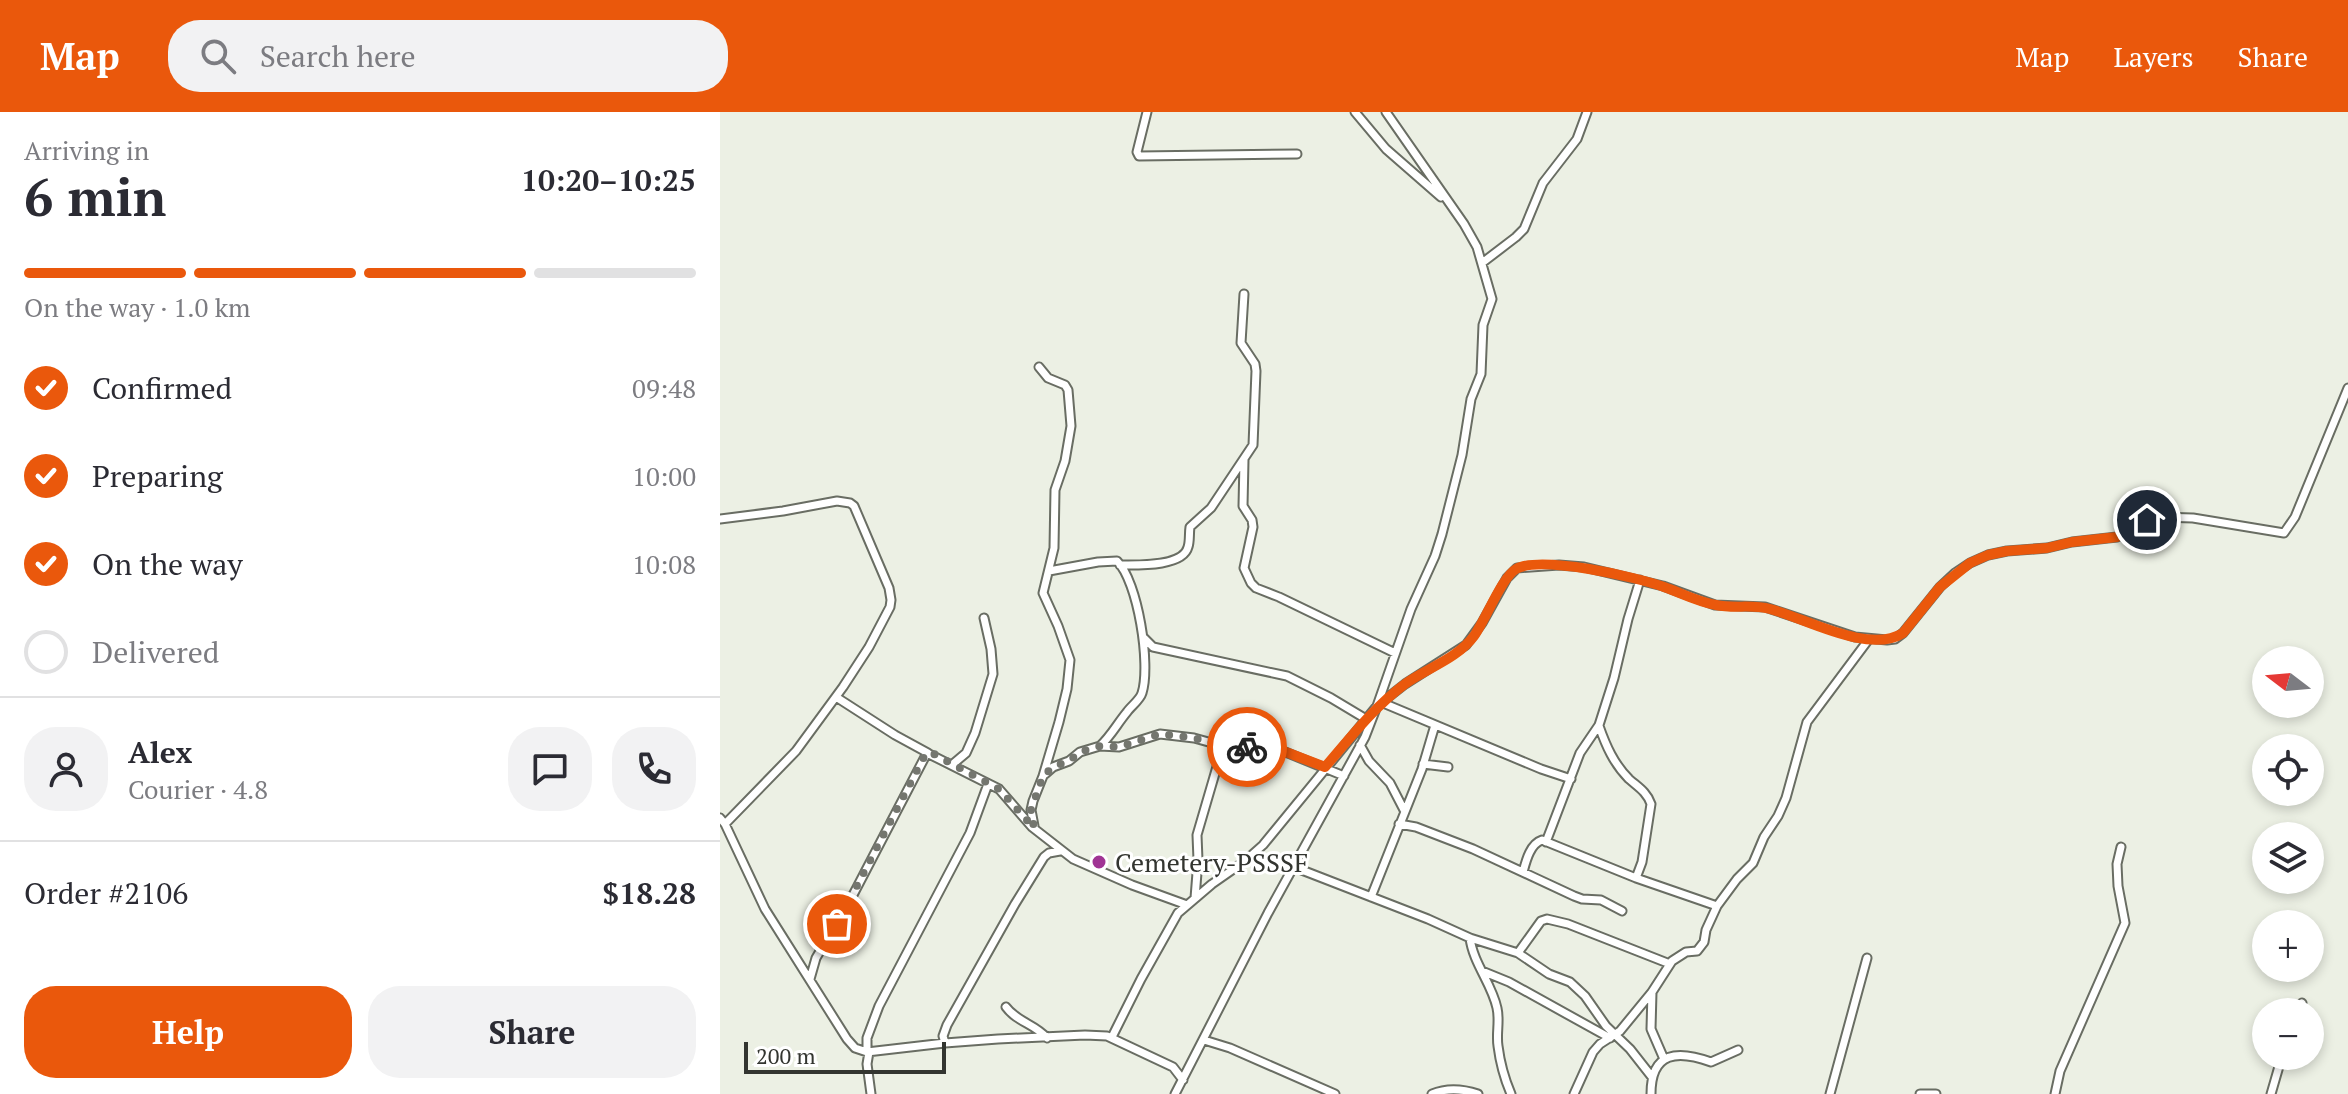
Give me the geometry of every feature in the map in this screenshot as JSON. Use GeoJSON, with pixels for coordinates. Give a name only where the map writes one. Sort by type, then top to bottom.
{"type":"FeatureCollection","features":[{"type":"Feature","properties":{"kind":"street"},"geometry":{"type":"LineString","coordinates":[[1147,112],[1138,156],[1297,154]]}},
{"type":"Feature","properties":{"kind":"street"},"geometry":{"type":"LineString","coordinates":[[1355,112],[1386,149],[1449,203]]}},
{"type":"Feature","properties":{"kind":"street"},"geometry":{"type":"LineString","coordinates":[[1175,1094],[1380,704],[1411,609],[1439,545],[1462,455],[1471,399],[1481,374],[1483,325],[1492,302],[1492,293],[1477,247],[1386,112]]}},
{"type":"Feature","properties":{"kind":"street"},"geometry":{"type":"LineString","coordinates":[[1482,263],[1524,229],[1543,183],[1577,139],[1587,112]]}},
{"type":"Feature","properties":{"kind":"street"},"geometry":{"type":"LineString","coordinates":[[1120,565],[1150,565],[1183,555],[1189,546],[1190,527],[1211,508],[1253,445],[1253,406],[1257,382],[1255,364],[1241,343],[1244,294]]}},
{"type":"Feature","properties":{"kind":"street"},"geometry":{"type":"LineString","coordinates":[[1034,828],[1031,810],[1065,700],[1070,660],[1043,593],[1055,540],[1055,490],[1068,449],[1071,413],[1065,385],[1048,378],[1039,367]]}},
{"type":"Feature","properties":{"kind":"street"},"geometry":{"type":"LineString","coordinates":[[1112,1037],[1173,919],[1263,845],[1380,704],[1466,645],[1507,578],[1517,568],[1584,567],[1663,586],[1715,605],[1765,607],[1855,637],[1895,639],[1955,573],[1988,555],[2117,537],[2147,520],[2159,517],[2193,518],[2284,533],[2301,504],[2348,388]]}},
{"type":"Feature","properties":{"kind":"street"},"geometry":{"type":"LineString","coordinates":[[1244,458],[1243,506],[1253,527],[1244,568],[1251,583],[1395,653]]}},
{"type":"Feature","properties":{"kind":"street"},"geometry":{"type":"LineString","coordinates":[[720,519],[837,501],[850,503],[889,588],[891,600],[882,623],[836,697],[796,751],[723,821],[765,909],[847,1039],[855,1048],[868,1052],[945,1043],[1085,1035],[1112,1037],[1173,1067],[1183,1080]]}},
{"type":"Feature","properties":{"kind":"street"},"geometry":{"type":"LineString","coordinates":[[1049,571],[1117,561],[1131,591],[1146,655],[1142,695],[1100,746]]}},
{"type":"Feature","properties":{"kind":"street"},"geometry":{"type":"LineString","coordinates":[[1546,842],[1580,753],[1599,726],[1640,580]]}},
{"type":"Feature","properties":{"kind":"street"},"geometry":{"type":"LineString","coordinates":[[953,764],[963,758],[971,743],[993,674],[984,618]]}},
{"type":"Feature","properties":{"kind":"street"},"geometry":{"type":"LineString","coordinates":[[1143,637],[1153,647],[1287,676],[1366,719]]}},
{"type":"Feature","properties":{"kind":"street"},"geometry":{"type":"LineString","coordinates":[[1574,1094],[1593,1052],[1620,1031],[1670,964],[1686,952],[1698,950],[1704,942],[1717,906],[1753,863],[1764,837],[1778,816],[1807,722],[1869,639]]}},
{"type":"Feature","properties":{"kind":"street"},"geometry":{"type":"LineString","coordinates":[[836,697],[895,735],[999,789],[1034,828],[1060,851],[1132,885],[1187,905]]}},
{"type":"Feature","properties":{"kind":"street"},"geometry":{"type":"LineString","coordinates":[[1380,704],[1571,779]]}},
{"type":"Feature","properties":{"kind":"street"},"geometry":{"type":"LineString","coordinates":[[1371,897],[1435,725]]}},
{"type":"Feature","properties":{"kind":"street"},"geometry":{"type":"LineString","coordinates":[[1599,726],[1612,757],[1641,787],[1651,804],[1642,862],[1636,878]]}},
{"type":"Feature","properties":{"kind":"street"},"geometry":{"type":"LineString","coordinates":[[1043,776],[1080,752],[1100,746],[1119,747],[1160,734],[1194,738],[1223,746],[1278,749],[1344,776]]}},
{"type":"Feature","properties":{"kind":"street"},"geometry":{"type":"LineString","coordinates":[[1360,745],[1369,761],[1390,783],[1404,810]]}},
{"type":"Feature","properties":{"kind":"street"},"geometry":{"type":"LineString","coordinates":[[1195,898],[1197,835],[1223,746]]}},
{"type":"Feature","properties":{"kind":"street"},"geometry":{"type":"LineString","coordinates":[[810,979],[816,958],[928,753]]}},
{"type":"Feature","properties":{"kind":"street"},"geometry":{"type":"LineString","coordinates":[[1423,764],[1448,767]]}},
{"type":"Feature","properties":{"kind":"street"},"geometry":{"type":"LineString","coordinates":[[871,1094],[867,1038],[879,1006],[970,833],[988,784]]}},
{"type":"Feature","properties":{"kind":"street"},"geometry":{"type":"LineString","coordinates":[[1399,824],[1416,827],[1458,844],[1574,896],[1601,900],[1622,911]]}},
{"type":"Feature","properties":{"kind":"street"},"geometry":{"type":"LineString","coordinates":[[1523,872],[1537,841],[1546,842],[1717,906]]}},
{"type":"Feature","properties":{"kind":"street"},"geometry":{"type":"LineString","coordinates":[[2055,1094],[2060,1071],[2125,923],[2118,886],[2117,864],[2121,847]]}},
{"type":"Feature","properties":{"kind":"street"},"geometry":{"type":"LineString","coordinates":[[945,1043],[943,1036],[947,1025],[1015,904],[1044,857],[1060,851]]}},
{"type":"Feature","properties":{"kind":"street"},"geometry":{"type":"LineString","coordinates":[[1294,867],[1470,938],[1518,953],[1549,974],[1572,983],[1585,996],[1612,1036]]}},
{"type":"Feature","properties":{"kind":"street"},"geometry":{"type":"LineString","coordinates":[[1518,953],[1541,921],[1547,919],[1568,924],[1670,964]]}},
{"type":"Feature","properties":{"kind":"street"},"geometry":{"type":"LineString","coordinates":[[1470,938],[1473,953],[1497,1006],[1497,1044],[1511,1094]]}},
{"type":"Feature","properties":{"kind":"street"},"geometry":{"type":"LineString","coordinates":[[1830,1094],[1867,958]]}},
{"type":"Feature","properties":{"kind":"street"},"geometry":{"type":"LineString","coordinates":[[1482,971],[1612,1036],[1630,1049],[1652,1077]]}},
{"type":"Feature","properties":{"kind":"street"},"geometry":{"type":"LineString","coordinates":[[1652,992],[1651,1029],[1664,1059]]}},
{"type":"Feature","properties":{"kind":"street"},"geometry":{"type":"LineString","coordinates":[[1006,1007],[1015,1017],[1037,1028],[1047,1038]]}},
{"type":"Feature","properties":{"kind":"street"},"geometry":{"type":"LineString","coordinates":[[1204,1040],[1230,1048],[1335,1094]]}},
{"type":"Feature","properties":{"kind":"street"},"geometry":{"type":"LineString","coordinates":[[1651,1094],[1652,1077],[1664,1059],[1671,1055],[1688,1054],[1711,1062],[1738,1050]]}},
{"type":"Feature","properties":{"kind":"street"},"geometry":{"type":"LineString","coordinates":[[2271,1094],[2278,1070]]}},
{"type":"Feature","properties":{"kind":"street"},"geometry":{"type":"LineString","coordinates":[[1432,1094],[1443,1090],[1478,1094]]}},
{"type":"Feature","properties":{"kind":"street"},"geometry":{"type":"LineString","coordinates":[[1920,1094],[1936,1094]]}},
{"type":"Feature","properties":{"kind":"way so far"},"geometry":{"type":"LineString","coordinates":[[837,924],[926,753],[932,753],[999,789],[1034,828],[1031,810],[1043,776],[1080,752],[1100,746],[1119,747],[1160,734],[1194,738],[1223,746],[1247,747]]}},
{"type":"Feature","properties":{"kind":"place","name":"Cemetery-PSSSF"},"geometry":{"type":"Point","coordinates":[1099,862]}},
{"type":"Feature","properties":{"kind":"route"},"geometry":{"type":"LineString","coordinates":[[1247,747],[1278,749],[1325,767],[1377,706],[1466,645],[1517,568],[1584,567],[1653,583],[1715,605],[1765,607],[1855,637],[1887,640],[1903,633],[1940,587],[1970,563],[2007,551],[2117,537],[2147,520]]}}]}
